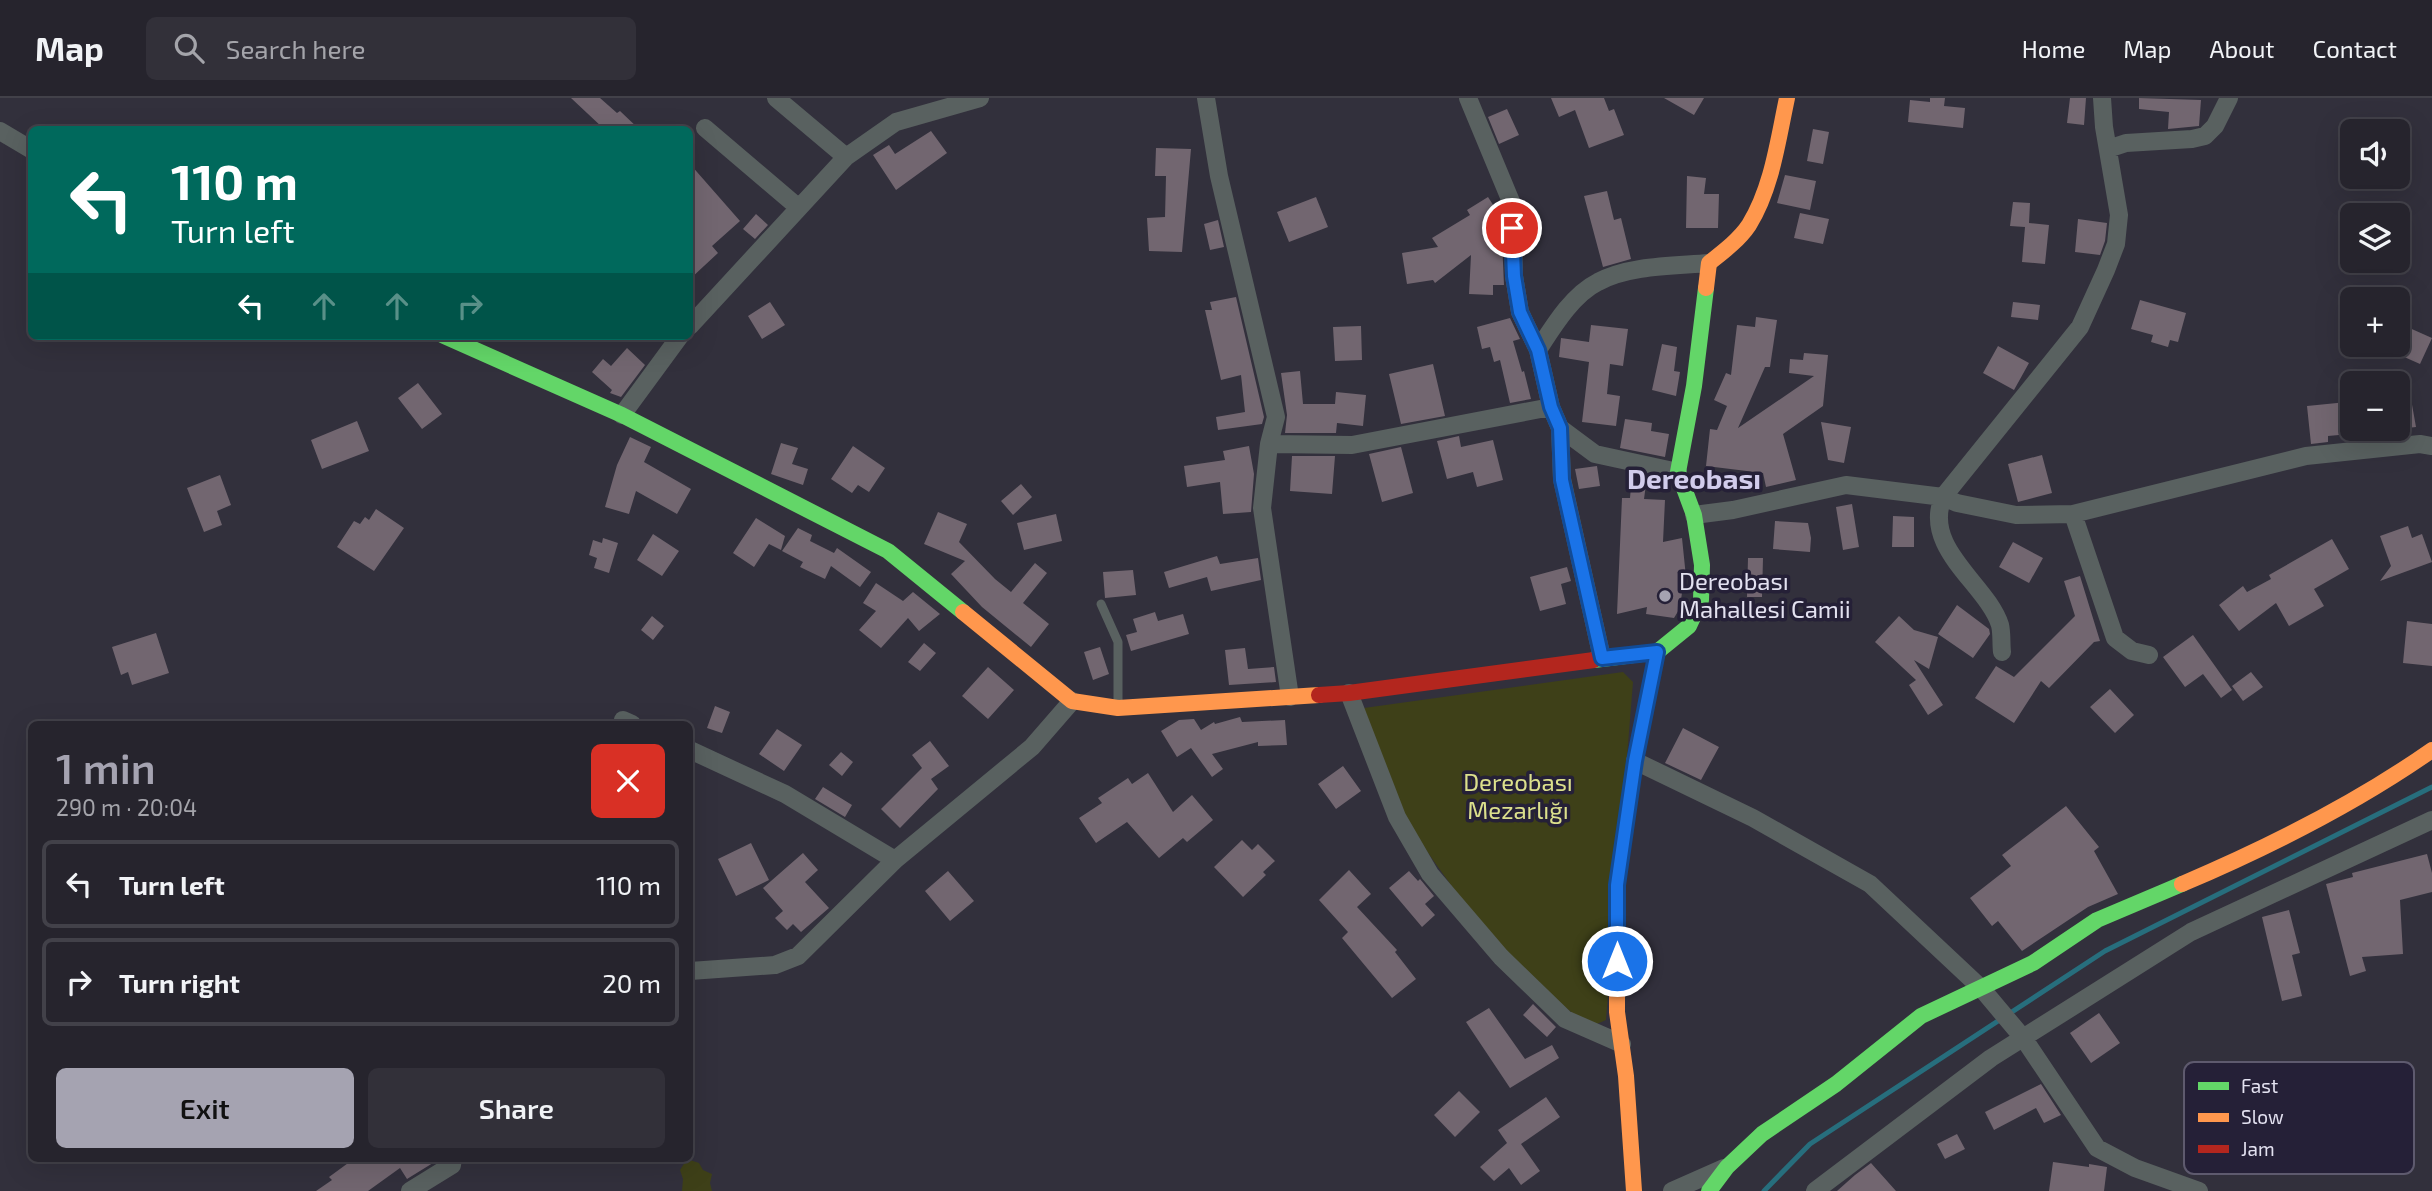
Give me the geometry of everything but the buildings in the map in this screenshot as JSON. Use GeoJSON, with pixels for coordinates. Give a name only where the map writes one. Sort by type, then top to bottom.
{"type":"FeatureCollection","features":[{"type":"Feature","properties":{"kind":"street"},"geometry":{"type":"LineString","coordinates":[[776,98],[846,157]]}},
{"type":"Feature","properties":{"kind":"street"},"geometry":{"type":"LineString","coordinates":[[693,323],[846,157],[896,122],[980,98]]}},
{"type":"Feature","properties":{"kind":"street"},"geometry":{"type":"LineString","coordinates":[[1206,98],[1219,176],[1276,417],[1269,444],[1262,508],[1290,697]]}},
{"type":"Feature","properties":{"kind":"street"},"geometry":{"type":"LineString","coordinates":[[1468,98],[1512,204],[1516,288],[1520,312],[1538,350],[1551,407],[1560,428],[1562,480],[1602,658]]}},
{"type":"Feature","properties":{"kind":"street"},"geometry":{"type":"LineString","coordinates":[[1538,350],[1566,308],[1597,282],[1642,268],[1709,263],[1728,248],[1748,226],[1761,200],[1787,98]]}},
{"type":"Feature","properties":{"kind":"street"},"geometry":{"type":"LineString","coordinates":[[2002,652],[1999,624],[1988,604],[1959,569],[1942,536],[1938,510],[1943,497],[2080,327],[2106,270],[2116,244],[2119,215],[2102,98]]}},
{"type":"Feature","properties":{"kind":"street"},"geometry":{"type":"LineString","coordinates":[[2108,149],[2126,143],[2205,136],[2215,126],[2229,98]]}},
{"type":"Feature","properties":{"kind":"street"},"geometry":{"type":"LineString","coordinates":[[705,128],[799,208]]}},
{"type":"Feature","properties":{"kind":"street"},"geometry":{"type":"LineString","coordinates":[[0,131],[28,148]]}},
{"type":"Feature","properties":{"kind":"street"},"geometry":{"type":"LineString","coordinates":[[453,340],[621,415],[888,551],[1072,701],[1118,708],[1349,693],[1657,652],[1689,626],[1701,600],[1702,565],[1693,515],[1678,472],[1694,386],[1709,263]]}},
{"type":"Feature","properties":{"kind":"street"},"geometry":{"type":"LineString","coordinates":[[621,415],[677,340]]}},
{"type":"Feature","properties":{"kind":"street"},"geometry":{"type":"LineString","coordinates":[[1269,444],[1352,445],[1551,407]]}},
{"type":"Feature","properties":{"kind":"street"},"geometry":{"type":"LineString","coordinates":[[1560,428],[1595,454],[1678,472]]}},
{"type":"Feature","properties":{"kind":"street"},"geometry":{"type":"LineString","coordinates":[[1693,515],[1733,510],[1846,485],[1943,497],[1957,503],[2016,515],[2073,514],[2306,456],[2420,444],[2432,446]]}},
{"type":"Feature","properties":{"kind":"street"},"geometry":{"type":"LineString","coordinates":[[2073,514],[2115,638],[2132,651],[2149,655]]}},
{"type":"Feature","properties":{"kind":"street"},"geometry":{"type":"LineString","coordinates":[[1634,1191],[1617,1012],[1617,885],[1635,761],[1657,652]]}},
{"type":"Feature","properties":{"kind":"street"},"geometry":{"type":"LineString","coordinates":[[1349,693],[1397,817],[1430,874],[1501,957],[1565,1019],[1622,1044]]}},
{"type":"Feature","properties":{"kind":"street"},"geometry":{"type":"LineString","coordinates":[[693,971],[775,965],[798,956],[895,860],[1031,747],[1072,701]]}},
{"type":"Feature","properties":{"kind":"street"},"geometry":{"type":"LineString","coordinates":[[1709,1191],[1727,1167],[1762,1134],[1836,1084],[1921,1016],[1982,989],[2033,962],[2097,920],[2234,862],[2385,783],[2432,750]]}},
{"type":"Feature","properties":{"kind":"street"},"geometry":{"type":"LineString","coordinates":[[693,751],[785,794],[895,860]]}},
{"type":"Feature","properties":{"kind":"street"},"geometry":{"type":"LineString","coordinates":[[1635,761],[1753,818],[1870,884],[1982,989],[2024,1039],[2097,1148],[2135,1168],[2199,1191]]}},
{"type":"Feature","properties":{"kind":"street"},"geometry":{"type":"LineString","coordinates":[[1815,1191],[1991,1058],[2191,932],[2432,820]]}},
{"type":"Feature","properties":{"kind":"street"},"geometry":{"type":"LineString","coordinates":[[410,1191],[452,1165],[452,1162]]}},
{"type":"Feature","properties":{"kind":"street"},"geometry":{"type":"LineString","coordinates":[[1672,1191],[1727,1167]]}},
{"type":"Feature","properties":{"kind":"lane"},"geometry":{"type":"LineString","coordinates":[[1101,604],[1118,642],[1118,708]]}},
{"type":"Feature","properties":{"kind":"green space","name":"Dereobası Mezarlığı"},"geometry":{"type":"Polygon","coordinates":[[[1623,672],[1633,682],[1606,1020],[1590,1027],[1515,961],[1435,863],[1401,806],[1386,773],[1364,708],[1623,672]]]}},
{"type":"Feature","properties":{"kind":"green space"},"geometry":{"type":"Polygon","coordinates":[[[685,1162],[699,1163],[703,1170],[712,1174],[712,1191],[682,1191],[683,1179],[680,1170],[685,1162]]]}},
{"type":"Feature","properties":{"kind":"waterway"},"geometry":{"type":"LineString","coordinates":[[1764,1191],[1810,1144],[2105,951],[2432,787]]}},
{"type":"Feature","properties":{"kind":"traffic: fast"},"geometry":{"type":"LineString","coordinates":[[1594,660],[1657,652],[1689,626],[1701,600],[1702,565],[1694,515],[1678,472],[1694,386],[1706,288]]}},
{"type":"Feature","properties":{"kind":"traffic: fast"},"geometry":{"type":"LineString","coordinates":[[453,340],[622,415],[888,551],[963,612]]}},
{"type":"Feature","properties":{"kind":"traffic: fast"},"geometry":{"type":"LineString","coordinates":[[1617,902],[1617,885],[1635,761],[1657,652]]}},
{"type":"Feature","properties":{"kind":"traffic: fast"},"geometry":{"type":"LineString","coordinates":[[1709,1191],[1727,1167],[1762,1134],[1836,1084],[1921,1016],[2033,963],[2097,920],[2182,884]]}},
{"type":"Feature","properties":{"kind":"traffic: slow"},"geometry":{"type":"LineString","coordinates":[[1706,288],[1709,263],[1745,230],[1757,211],[1773,163],[1787,98]]}},
{"type":"Feature","properties":{"kind":"traffic: slow"},"geometry":{"type":"LineString","coordinates":[[963,612],[1072,701],[1118,708],[1319,695]]}},
{"type":"Feature","properties":{"kind":"traffic: slow"},"geometry":{"type":"LineString","coordinates":[[2182,884],[2311,823],[2373,789],[2432,750]]}},
{"type":"Feature","properties":{"kind":"traffic: slow"},"geometry":{"type":"LineString","coordinates":[[1617,902],[1617,1012],[1626,1076],[1634,1191]]}},
{"type":"Feature","properties":{"kind":"traffic: jam"},"geometry":{"type":"LineString","coordinates":[[1319,695],[1594,660]]}},
{"type":"Feature","properties":{"kind":"place","name":"Dereobası Mahallesi Camii"},"geometry":{"type":"Point","coordinates":[1665,596]}},
{"type":"Feature","properties":{"kind":"district","name":"Dereobası"},"geometry":{"type":"Point","coordinates":[1694,479]}},
{"type":"Feature","properties":{"kind":"route"},"geometry":{"type":"LineString","coordinates":[[1512,228],[1514,276],[1520,312],[1538,350],[1551,407],[1560,428],[1562,480],[1602,658],[1657,652],[1635,761],[1617,885],[1617,961]]}}]}
